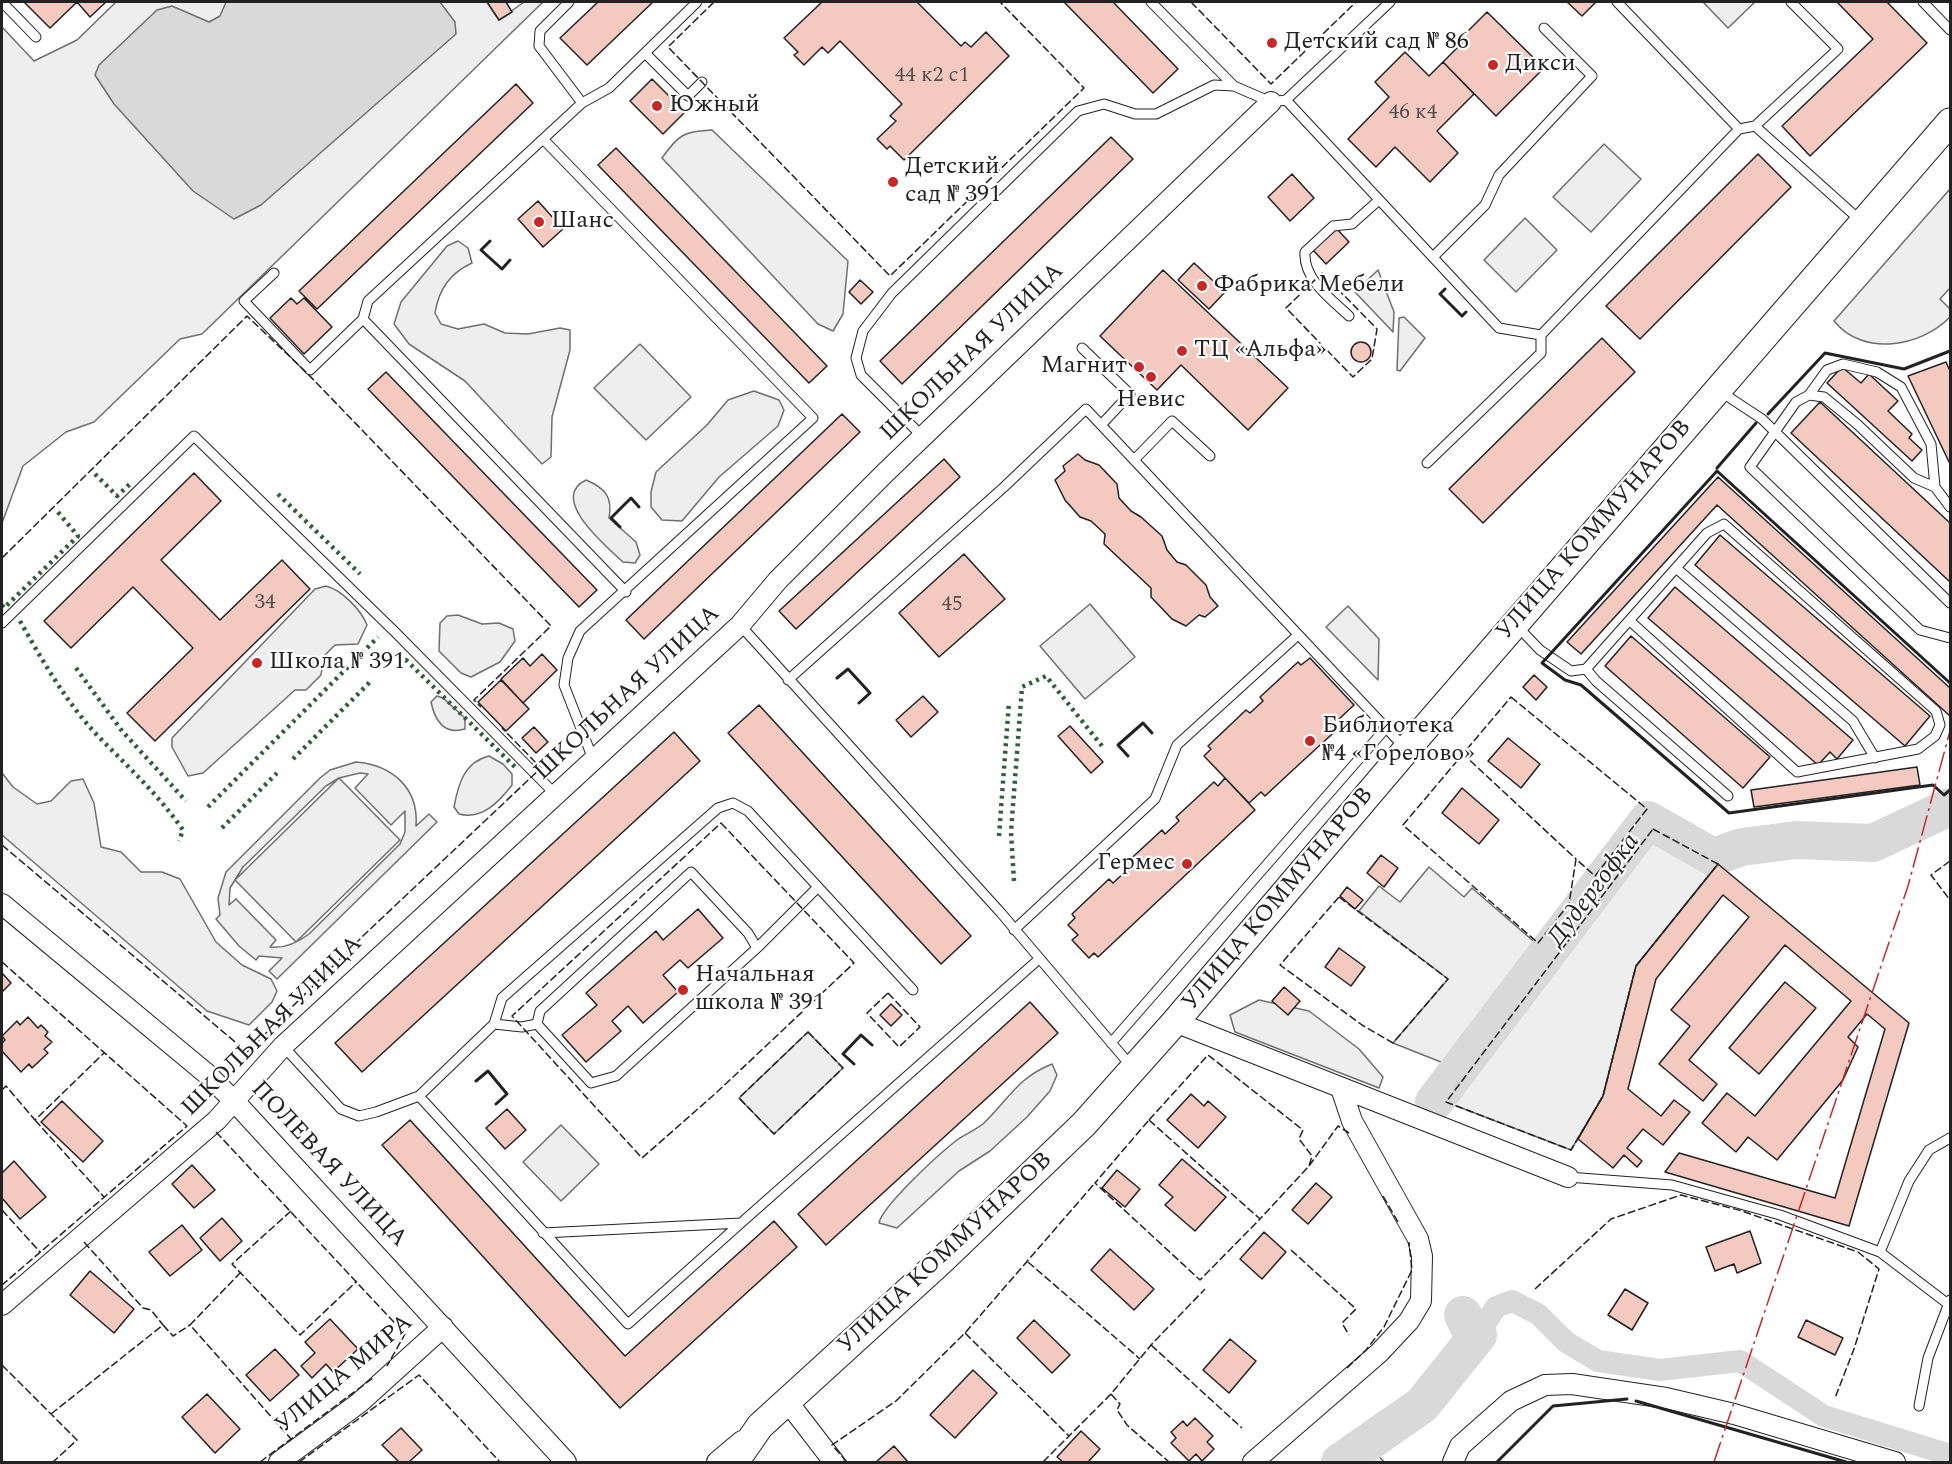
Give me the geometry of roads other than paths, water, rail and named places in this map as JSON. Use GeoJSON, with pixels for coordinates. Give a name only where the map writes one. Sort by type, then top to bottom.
{"type":"FeatureCollection","features":[{"type":"Feature","properties":{"kind":"street","name":"ШКОЛЬНАЯ УЛИЦА"},"geometry":{"type":"LineString","coordinates":[[2,1305],[208,1129],[283,1046],[741,626],[778,580],[922,436],[1278,101]]}},
{"type":"Feature","properties":{"kind":"street","name":"УЛИЦА КОММУНАРОВ"},"geometry":{"type":"LineString","coordinates":[[717,1462],[788,1401],[941,1261],[1084,1124],[1175,1022],[1515,624],[1950,122]]}},
{"type":"Feature","properties":{"kind":"street","name":"ПОЛЕВАЯ УЛИЦА"},"geometry":{"type":"LineString","coordinates":[[2,904],[207,1074],[235,1101],[566,1462]]}},
{"type":"Feature","properties":{"kind":"street"},"geometry":{"type":"LineString","coordinates":[[1175,1022],[1568,1177]]}},
{"type":"Feature","properties":{"kind":"street"},"geometry":{"type":"LineString","coordinates":[[1253,1462],[1379,1353],[1409,1321],[1421,1301],[1422,1271],[1418,1239],[1352,1121],[1341,1088]]}},
{"type":"Feature","properties":{"kind":"street","name":"УЛИЦА МИРА"},"geometry":{"type":"LineString","coordinates":[[279,1462],[359,1403],[443,1327]]}},
{"type":"Feature","properties":{"kind":"street"},"geometry":{"type":"LineString","coordinates":[[1453,1462],[1460,1446],[1511,1401],[1545,1385],[1572,1384],[1666,1398],[1734,1414],[1895,1462]]}},
{"type":"Feature","properties":{"kind":"street"},"geometry":{"type":"LineString","coordinates":[[788,1401],[834,1462]]}},
{"type":"Feature","properties":{"kind":"street","name":"УЛИЦА КОММУНАРОВ"},"geometry":{"type":"LineString","coordinates":[[735,1462],[760,1426]]}},
{"type":"Feature","properties":{"kind":"lane"},"geometry":{"type":"LineString","coordinates":[[2,2],[36,37]]}},
{"type":"Feature","properties":{"kind":"lane"},"geometry":{"type":"LineString","coordinates":[[569,2],[540,31],[539,46],[582,103]]}},
{"type":"Feature","properties":{"kind":"lane"},"geometry":{"type":"LineString","coordinates":[[274,273],[244,301],[310,370],[363,319],[368,301],[582,103],[609,88],[697,2]]}},
{"type":"Feature","properties":{"kind":"lane"},"geometry":{"type":"LineString","coordinates":[[1151,2],[1234,86]]}},
{"type":"Feature","properties":{"kind":"lane"},"geometry":{"type":"LineString","coordinates":[[1278,101],[1390,2]]}},
{"type":"Feature","properties":{"kind":"lane"},"geometry":{"type":"LineString","coordinates":[[1617,2],[1739,129]]}},
{"type":"Feature","properties":{"kind":"lane"},"geometry":{"type":"LineString","coordinates":[[1428,463],[1540,353],[1540,335],[1739,129],[1755,126],[1838,49],[1791,2]]}},
{"type":"Feature","properties":{"kind":"lane"},"geometry":{"type":"LineString","coordinates":[[1923,2],[1950,30]]}},
{"type":"Feature","properties":{"kind":"lane"},"geometry":{"type":"LineString","coordinates":[[1434,256],[1485,205],[1499,175],[1592,76],[1544,28]]}},
{"type":"Feature","properties":{"kind":"lane"},"geometry":{"type":"LineString","coordinates":[[645,53],[688,96],[702,82]]}},
{"type":"Feature","properties":{"kind":"lane"},"geometry":{"type":"LineString","coordinates":[[922,436],[861,375],[856,358],[863,331],[892,293],[1078,111],[1104,104],[1135,114],[1156,114],[1214,85],[1234,86],[1278,101],[1434,256],[1499,328],[1540,335]]}},
{"type":"Feature","properties":{"kind":"lane"},"geometry":{"type":"LineString","coordinates":[[1755,126],[1863,222]]}},
{"type":"Feature","properties":{"kind":"lane"},"geometry":{"type":"LineString","coordinates":[[543,139],[813,418],[626,592],[580,631],[568,658],[564,685],[594,761]]}},
{"type":"Feature","properties":{"kind":"lane"},"geometry":{"type":"LineString","coordinates":[[1348,316],[1314,281],[1305,262],[1305,252],[1333,226],[1352,224],[1379,200]]}},
{"type":"Feature","properties":{"kind":"lane"},"geometry":{"type":"LineString","coordinates":[[363,319],[626,592]]}},
{"type":"Feature","properties":{"kind":"lane"},"geometry":{"type":"LineString","coordinates":[[1082,348],[1130,394],[1101,425]]}},
{"type":"Feature","properties":{"kind":"lane"},"geometry":{"type":"LineString","coordinates":[[1935,487],[1931,444],[1901,387],[1877,372],[1843,364],[1827,370],[1809,395],[1796,402],[1773,431],[1750,467],[1920,630],[1950,638]]}},
{"type":"Feature","properties":{"kind":"lane"},"geometry":{"type":"LineString","coordinates":[[1718,390],[1755,414],[1950,603]]}},
{"type":"Feature","properties":{"kind":"lane"},"geometry":{"type":"LineString","coordinates":[[1809,395],[1824,397],[1834,404],[1914,478],[1935,487],[1950,507]]}},
{"type":"Feature","properties":{"kind":"lane"},"geometry":{"type":"LineString","coordinates":[[788,680],[1004,487],[1086,409],[1407,750]]}},
{"type":"Feature","properties":{"kind":"lane"},"geometry":{"type":"LineString","coordinates":[[1134,460],[1172,421],[1210,456]]}},
{"type":"Feature","properties":{"kind":"lane"},"geometry":{"type":"LineString","coordinates":[[2,622],[194,436],[395,632],[556,795]]}},
{"type":"Feature","properties":{"kind":"lane"},"geometry":{"type":"LineString","coordinates":[[1515,624],[1540,650],[1571,671],[1586,669],[1707,533],[1724,524],[1936,711],[1940,725],[1935,736],[1918,749],[1797,772],[1629,621]]}},
{"type":"Feature","properties":{"kind":"lane"},"geometry":{"type":"LineString","coordinates":[[1676,568],[1853,721],[1875,758]]}},
{"type":"Feature","properties":{"kind":"lane"},"geometry":{"type":"LineString","coordinates":[[741,626],[1014,930],[1133,1068]]}},
{"type":"Feature","properties":{"kind":"lane"},"geometry":{"type":"LineString","coordinates":[[1014,930],[1155,799],[1177,745],[1298,635]]}},
{"type":"Feature","properties":{"kind":"lane"},"geometry":{"type":"LineString","coordinates":[[1586,669],[1596,681],[1728,796]]}},
{"type":"Feature","properties":{"kind":"lane"},"geometry":{"type":"LineString","coordinates":[[1111,1043],[1386,728]]}},
{"type":"Feature","properties":{"kind":"lane"},"geometry":{"type":"LineString","coordinates":[[283,1046],[341,1109],[358,1116],[376,1112],[419,1096],[494,1024],[502,998],[718,808],[733,803],[748,811],[913,990]]}},
{"type":"Feature","properties":{"kind":"lane"},"geometry":{"type":"LineString","coordinates":[[537,1024],[540,1011],[691,872],[748,933],[757,948]]}},
{"type":"Feature","properties":{"kind":"lane"},"geometry":{"type":"LineString","coordinates":[[537,1024],[591,1083],[616,1076],[757,948],[817,888]]}},
{"type":"Feature","properties":{"kind":"lane"},"geometry":{"type":"LineString","coordinates":[[419,1096],[628,1324],[1039,959]]}},
{"type":"Feature","properties":{"kind":"lane"},"geometry":{"type":"LineString","coordinates":[[494,1024],[522,1027],[537,1024]]}},
{"type":"Feature","properties":{"kind":"lane"},"geometry":{"type":"LineString","coordinates":[[1880,1252],[1909,1181],[1929,1150],[1950,1138]]}},
{"type":"Feature","properties":{"kind":"lane"},"geometry":{"type":"LineString","coordinates":[[1568,1177],[1672,1185],[1780,1215],[1880,1252],[1949,1302],[1928,1358],[1919,1406]]}},
{"type":"Feature","properties":{"kind":"lane"},"geometry":{"type":"LineString","coordinates":[[543,1233],[741,1223]]}},
{"type":"Feature","properties":{"kind":"waterway","name":"Дудергофка"},"geometry":{"type":"LineString","coordinates":[[1434,1102],[1648,820],[1713,857],[1742,847],[1796,840],[1873,843],[1950,807]]}},
{"type":"Feature","properties":{"kind":"waterway"},"geometry":{"type":"LineString","coordinates":[[1478,1335],[1496,1307],[1512,1301],[1538,1314],[1566,1342],[1598,1361],[1660,1370],[1740,1361],[1824,1416],[1950,1455]]}},
{"type":"Feature","properties":{"kind":"waterway","name":"Дудергофка"},"geometry":{"type":"LineString","coordinates":[[1340,1462],[1422,1405],[1478,1335],[1469,1327],[1463,1315]]}},
{"type":"Feature","properties":{"kind":"place","name":"Детский сад № 86"},"geometry":{"type":"Point","coordinates":[1272,43]}},
{"type":"Feature","properties":{"kind":"place","name":"Дикси"},"geometry":{"type":"Point","coordinates":[1493,65]}},
{"type":"Feature","properties":{"kind":"place","name":"Южный"},"geometry":{"type":"Point","coordinates":[657,106]}},
{"type":"Feature","properties":{"kind":"place","name":"Детский сад № 391"},"geometry":{"type":"Point","coordinates":[893,182]}},
{"type":"Feature","properties":{"kind":"place","name":"Шанс"},"geometry":{"type":"Point","coordinates":[539,222]}},
{"type":"Feature","properties":{"kind":"place","name":"Фабрика Мебели"},"geometry":{"type":"Point","coordinates":[1202,286]}},
{"type":"Feature","properties":{"kind":"place","name":"ТЦ «Альфа»"},"geometry":{"type":"Point","coordinates":[1182,351]}},
{"type":"Feature","properties":{"kind":"place","name":"Магнит"},"geometry":{"type":"Point","coordinates":[1139,367]}},
{"type":"Feature","properties":{"kind":"place","name":"Невис"},"geometry":{"type":"Point","coordinates":[1151,377]}},
{"type":"Feature","properties":{"kind":"place","name":"Школа № 391"},"geometry":{"type":"Point","coordinates":[257,663]}},
{"type":"Feature","properties":{"kind":"place","name":"Библиотека №4 «Горелово»"},"geometry":{"type":"Point","coordinates":[1310,741]}},
{"type":"Feature","properties":{"kind":"place","name":"Гермес"},"geometry":{"type":"Point","coordinates":[1187,864]}},
{"type":"Feature","properties":{"kind":"place","name":"Начальная школа № 391"},"geometry":{"type":"Point","coordinates":[683,990]}}]}
